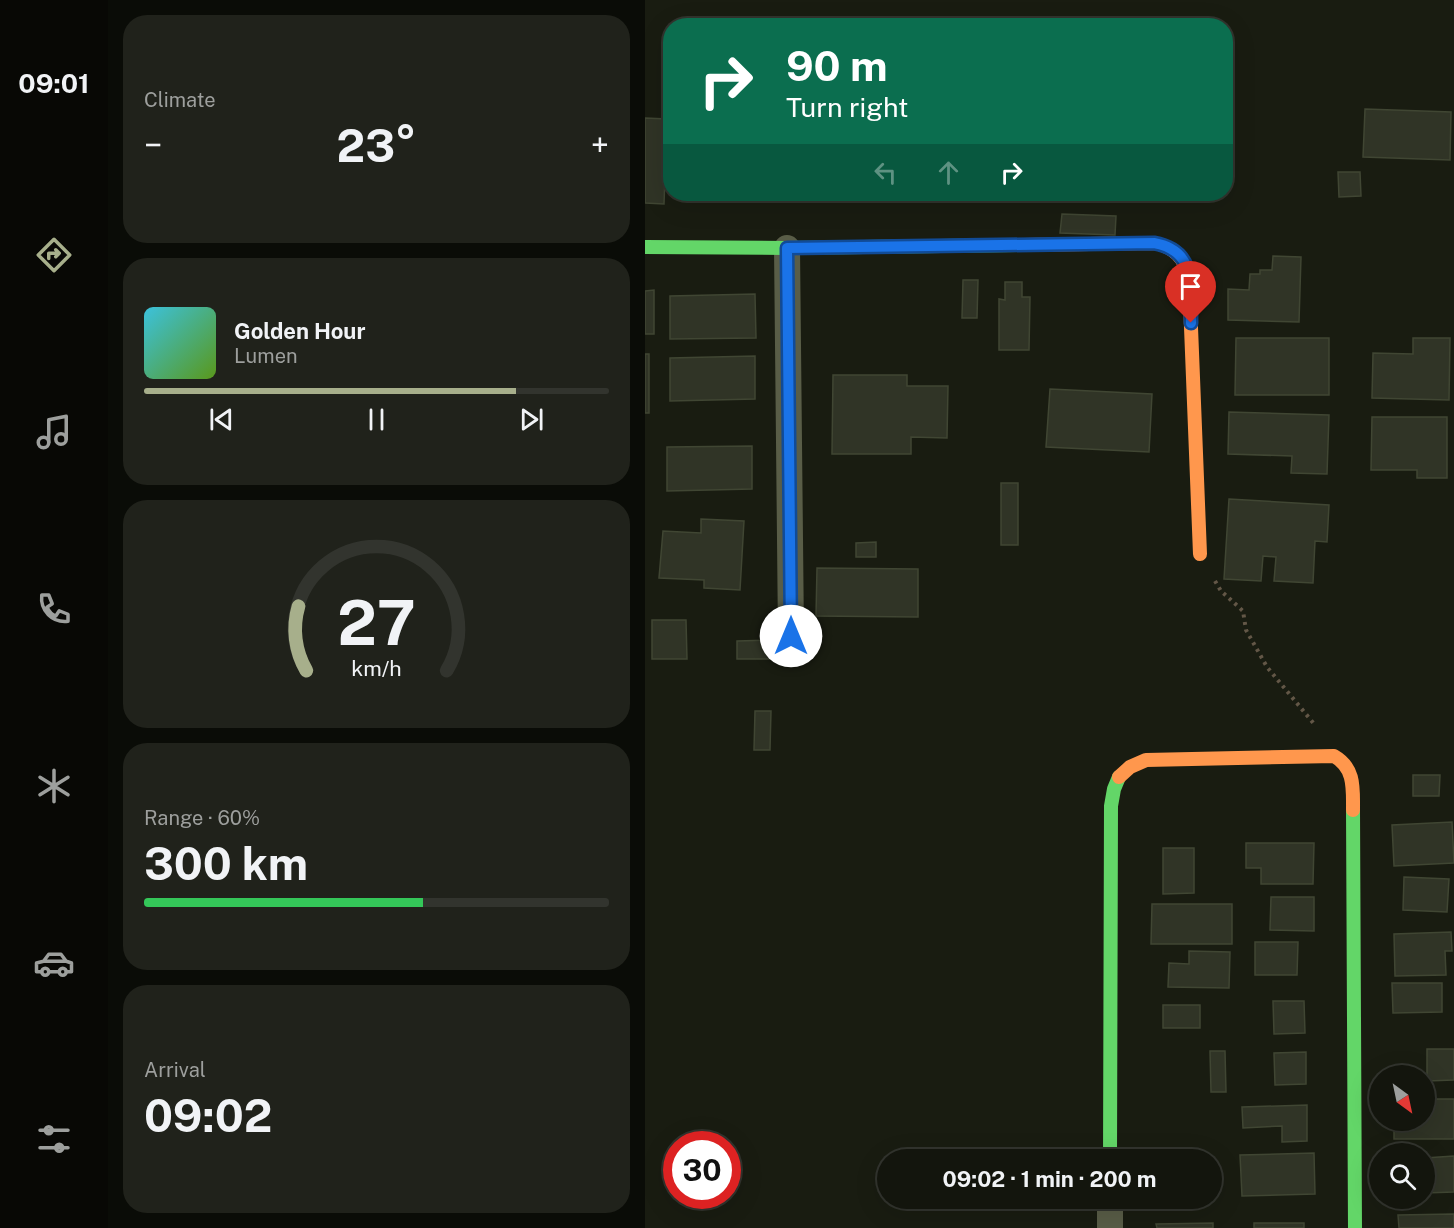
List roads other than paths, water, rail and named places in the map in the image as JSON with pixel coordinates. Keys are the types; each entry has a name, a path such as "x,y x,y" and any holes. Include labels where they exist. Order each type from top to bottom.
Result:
{"street":[{"path":"645,247 787,248 1154,243 1168,245 1179,252 1187,263 1189,277 1200,554"},
{"path":"787,248 791,636"},
{"path":"1110,1149 1111,806 1114,785 1122,772 1133,764 1146,760 1334,756 1344,761 1351,771 1353,782 1355,1228"},
{"path":"1110,1209 1110,1228"}]}
